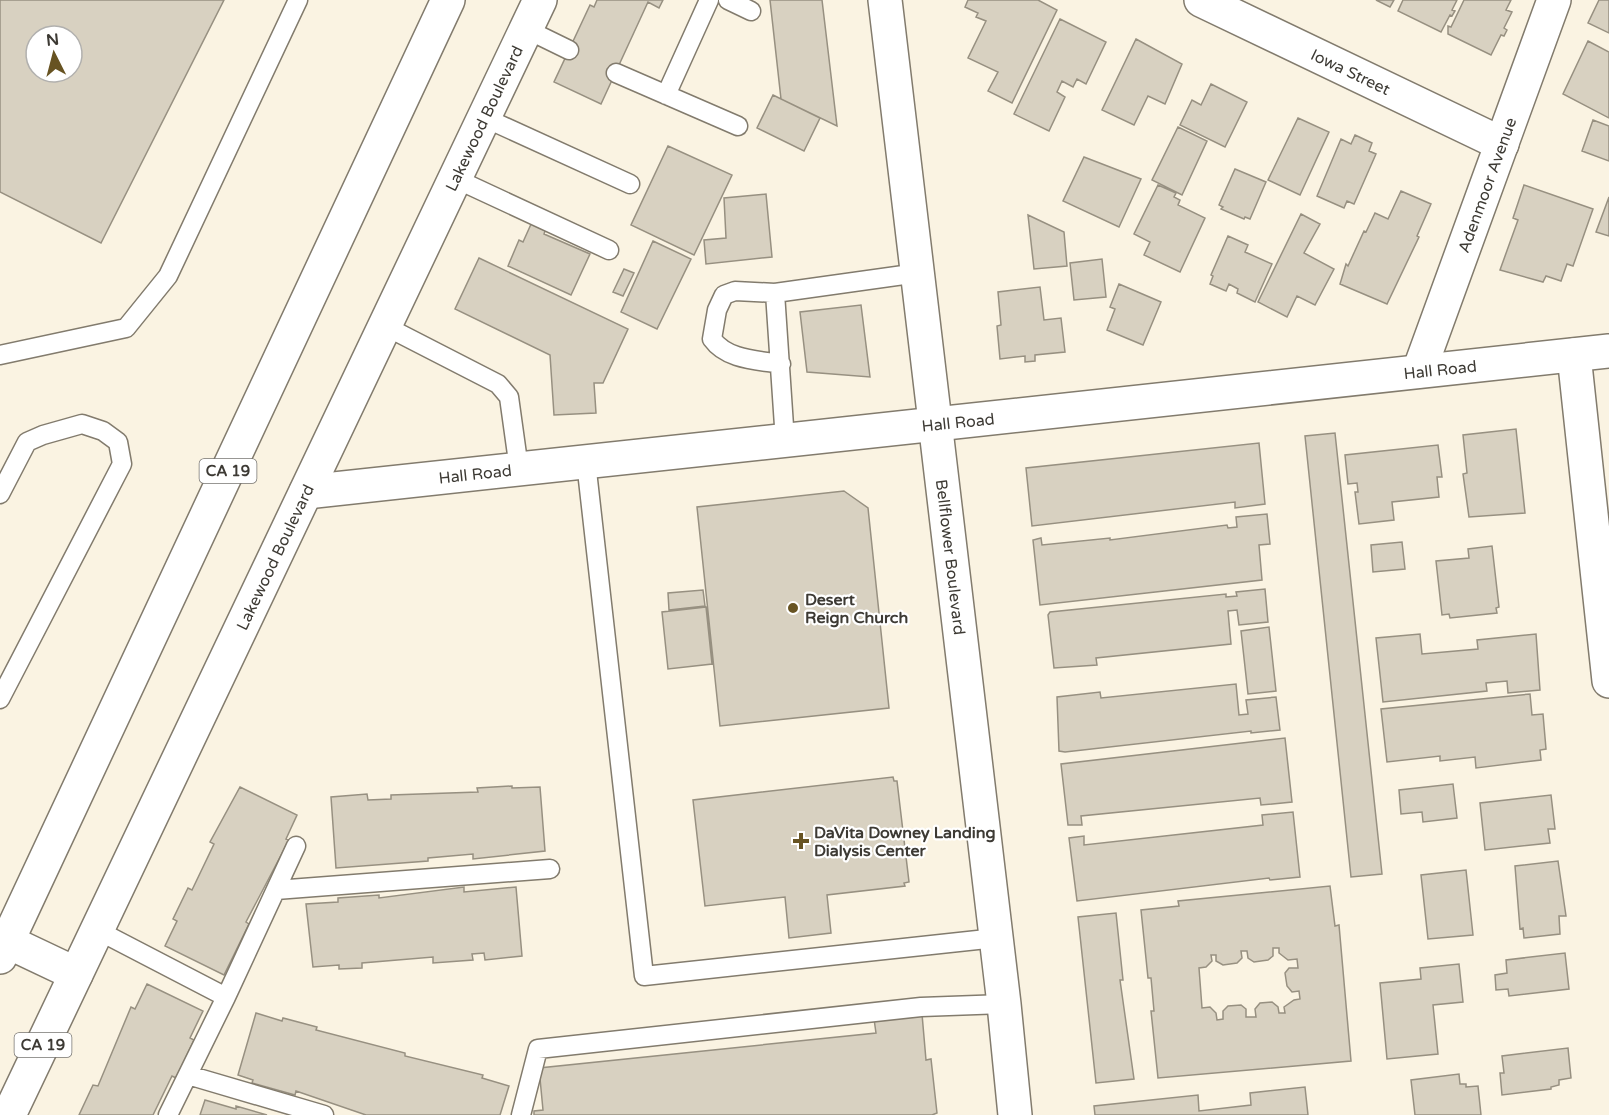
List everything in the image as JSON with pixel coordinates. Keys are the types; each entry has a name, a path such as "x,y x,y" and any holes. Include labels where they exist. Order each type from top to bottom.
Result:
{"main road":[{"name":"CA 19","path":"2,945 448,0"},
{"name":"Lakewood Boulevard","path":"9,1115 540,0"},
{"name":"Bellflower Boulevard","path":"885,0 1004,1004 1014,1115"},
{"name":"Iowa Street","path":"1201,0 1503,144"},
{"name":"Adenmoor Avenue","path":"1419,371 1554,0"},
{"name":"Hall Road","path":"306,492 1609,351"},
{"path":"1574,354 1609,681"},
{"path":"2,945 76,974"}],"lane":[{"path":"0,355 126,328 168,276 298,0"},
{"path":"666,95 710,0"},
{"path":"728,0 751,10"},
{"path":"526,29 569,50"},
{"path":"616,73 738,126"},
{"path":"483,117 630,184"},
{"path":"454,178 609,250"},
{"path":"781,364 732,355 718,347 712,339 717,310 724,295 735,291 775,293 918,273"},
{"path":"775,293 785,441"},
{"path":"385,326 498,384 508,397 519,469"},
{"path":"0,494 27,442 82,424 103,431 118,442 122,464 118,473 0,699"},
{"path":"586,462 644,976 996,938"},
{"path":"168,1115 296,846"},
{"path":"276,890 550,869"},
{"path":"97,930 226,997"},
{"path":"521,1115 538,1049 921,1007 1004,1004"},
{"path":"188,1075 324,1115"}],"building":[{"path":"0,0 224,0 101,243 0,192"},
{"path":"597,0 663,0 659,8 648,2 601,104 554,82 590,5 594,7"},
{"path":"770,0 822,0 837,126 781,99"},
{"path":"968,0 1038,0 1057,10 1012,103 988,91 998,72 968,58 986,21 976,17 978,13 965,7"},
{"path":"1376,0 1394,0 1390,7"},
{"path":"1403,0 1457,0 1452,10 1455,11 1452,16 1450,15 1441,32 1398,11"},
{"path":"1464,0 1511,0 1506,10 1512,12 1504,28 1507,30 1504,36 1501,35 1491,55 1448,34 1448,26 1451,27"},
{"path":"1599,0 1609,0 1609,33 1588,23"},
{"path":"1060,19 1106,42 1086,84 1077,79 1073,87 1062,81 1057,92 1065,97 1049,131 1014,114"},
{"path":"1136,39 1182,64 1165,104 1148,96 1134,125 1102,110"},
{"path":"1588,41 1609,52 1609,118 1563,94"},
{"path":"1211,84 1247,102 1225,147 1180,125 1192,100 1201,105"},
{"path":"773,95 820,118 804,151 757,128"},
{"path":"1298,118 1329,132 1300,195 1268,180"},
{"path":"1593,120 1609,126 1609,161 1582,151"},
{"path":"1178,127 1207,141 1182,195 1152,180"},
{"path":"1355,135 1372,143 1369,151 1376,154 1354,204 1347,201 1344,208 1317,196 1341,139 1351,144"},
{"path":"668,146 732,175 694,255 631,225"},
{"path":"1084,157 1141,179 1119,227 1063,201"},
{"path":"1235,169 1266,182 1250,219 1245,217 1244,219 1221,209 1223,207 1219,205"},
{"path":"1158,185 1176,193 1174,197 1180,200 1178,205 1205,218 1180,272 1144,255 1150,242 1134,234"},
{"path":"1524,185 1593,209 1573,266 1567,264 1561,281 1546,276 1543,282 1500,270 1518,220 1513,218"},
{"path":"1401,191 1431,204 1417,236 1419,237 1387,304 1340,284 1346,264 1348,266 1375,213 1388,219"},
{"path":"766,194 772,257 706,264 704,240 726,238 724,198"},
{"path":"1609,197 1609,236 1596,232"},
{"path":"1301,214 1320,224 1304,253 1334,269 1315,305 1297,296 1287,317 1258,302"},
{"path":"1028,215 1064,232 1067,266 1034,269"},
{"path":"532,222 546,228 544,234 590,254 571,295 508,266 519,240 523,242"},
{"path":"1228,236 1248,245 1245,252 1272,264 1255,302 1237,293 1238,289 1229,284 1226,291 1210,284 1213,276 1211,275"},
{"path":"653,241 691,259 657,329 621,312"},
{"path":"479,258 628,329 603,383 594,383 596,413 554,415 550,355 455,309"},
{"path":"1102,259 1106,297 1074,300 1070,263"},
{"path":"624,269 634,273 623,296 613,292"},
{"path":"1119,284 1161,302 1143,345 1107,330 1115,309 1110,307"},
{"path":"1040,287 1044,320 1061,318 1065,352 1035,355 1035,361 1025,362 1025,356 1000,359 997,326 1001,325 998,292"},
{"path":"861,305 870,377 807,372 800,312"},
{"path":"1516,429 1525,513 1469,517 1463,474 1467,473 1463,435"},
{"path":"1335,433 1382,874 1351,877 1305,436"},
{"path":"1259,443 1265,504 1235,508 1235,502 1032,526 1026,468"},
{"path":"1438,445 1442,477 1437,477 1439,497 1392,502 1394,520 1359,524 1355,492 1358,492 1357,483 1348,484 1345,455"},
{"name":"Desert Reign Church","path":"844,491 868,508 889,708 720,726 697,507"},
{"path":"1267,514 1270,544 1259,545 1262,580 1040,605 1033,540 1041,538 1042,545 1110,538 1110,540 1227,525 1228,528 1237,527 1236,517"},
{"path":"1402,542 1405,569 1373,572 1371,545"},
{"path":"1492,546 1499,607 1496,608 1497,613 1450,618 1449,614 1442,615 1436,561 1469,558 1468,549"},
{"path":"1265,589 1268,622 1239,625 1237,610 1228,611 1231,644 1096,658 1097,665 1054,668 1048,615 1050,612 1226,594 1226,597 1237,596 1236,592"},
{"path":"703,590 705,606 669,610 668,593"},
{"path":"706,607 712,664 668,669 662,612"},
{"path":"1269,627 1276,691 1248,694 1241,631"},
{"path":"1420,634 1422,654 1478,649 1477,640 1536,634 1540,690 1508,693 1507,681 1486,683 1487,691 1383,702 1376,638"},
{"path":"1236,684 1239,715 1248,714 1246,700 1276,697 1280,730 1059,751 1057,697 1100,692 1101,698"},
{"path":"1530,694 1532,715 1543,714 1546,749 1540,750 1541,760 1476,768 1475,757 1440,761 1440,756 1387,762 1381,709"},
{"path":"1285,738 1292,802 1261,805 1260,798 1081,816 1082,825 1068,825 1061,764"},
{"name":"DaVita Downey Landing Dialysis Center","path":"893,777 894,781 897,781 909,882 904,883 905,886 827,895 831,933 789,938 785,897 705,906 693,800"},
{"path":"1453,784 1457,818 1423,822 1422,812 1401,814 1399,790"},
{"path":"512,786 512,788 540,787 545,851 473,859 473,854 428,858 428,861 336,868 331,797 367,794 368,800 391,799 391,795 478,792 477,788"},
{"path":"240,787 297,815 286,839 289,840 246,922 249,924 224,975 165,946 177,921 173,919 188,888 192,890 214,844 210,842"},
{"path":"1551,795 1555,829 1548,829 1550,843 1485,850 1480,803"},
{"path":"1293,812 1300,877 1270,880 1269,878 1077,901 1069,838 1084,836 1084,845 1263,825 1262,815"},
{"path":"1558,861 1566,916 1559,916 1560,934 1524,938 1523,928 1520,929 1515,866"},
{"path":"1466,870 1473,935 1428,939 1421,875"},
{"path":"1330,886 1335,926 1339,925 1351,1061 1158,1078 1151,1011 1154,1011 1151,978 1148,978 1141,910 1179,906 1178,901","holes":["1273,948 1279,948 1279,953 1288,960 1297,959 1298,968 1289,968 1285,973 1287,986 1292,992 1299,991 1300,999 1284,1007 1285,1013 1279,1013 1278,1007 1272,1002 1260,1003 1255,1009 1256,1017 1246,1017 1246,1009 1241,1005 1228,1006 1223,1011 1223,1019 1217,1020 1216,1013 1210,1007 1202,1008 1199,968 1206,967 1212,961 1211,955 1216,955 1216,961 1223,965 1237,963 1242,958 1241,951 1247,951 1248,958 1254,962 1268,960 1273,956"]},
{"path":"464,887 464,892 516,887 522,956 485,960 484,953 472,954 473,960 433,963 433,957 362,963 362,968 339,969 339,965 313,967 306,904 338,902 338,898 379,895 379,898"},
{"path":"1116,913 1123,980 1120,980 1134,1079 1096,1083 1078,917"},
{"path":"1565,953 1569,989 1509,996 1508,989 1496,990 1495,975 1507,973 1506,960"},
{"path":"1459,964 1463,1002 1433,1005 1438,1054 1387,1059 1380,983 1421,979 1420,968"},
{"path":"147,984 203,1011 190,1038 194,1040 176,1078 172,1076 153,1115 79,1115 93,1085 98,1086 131,1007 135,1009"},
{"path":"256,1013 282,1021 283,1018 317,1027 316,1030 405,1053 405,1056 483,1075 482,1078 509,1086 500,1115 366,1115 296,1091 295,1095 252,1083 253,1080 238,1075"},
{"path":"922,1014 926,1060 931,1059 937,1113 932,1115 534,1115 534,1111 543,1110 539,1068 876,1033 874,1019"},
{"path":"1568,1048 1571,1078 1559,1080 1559,1085 1551,1089 1502,1095 1500,1073 1504,1073 1502,1056"},
{"path":"1459,1074 1460,1084 1466,1084 1466,1087 1478,1086 1481,1115 1415,1115 1411,1080"},
{"path":"1305,1087 1308,1115 1095,1115 1094,1106 1198,1095 1199,1111 1251,1105 1250,1093"},
{"path":"205,1100 236,1109 236,1106 267,1115 200,1115"}],"place":[{"name":"Desert Reign Church","path":"793,608"},
{"name":"DaVita Downey Landing Dialysis Center","path":"801,841"}]}
